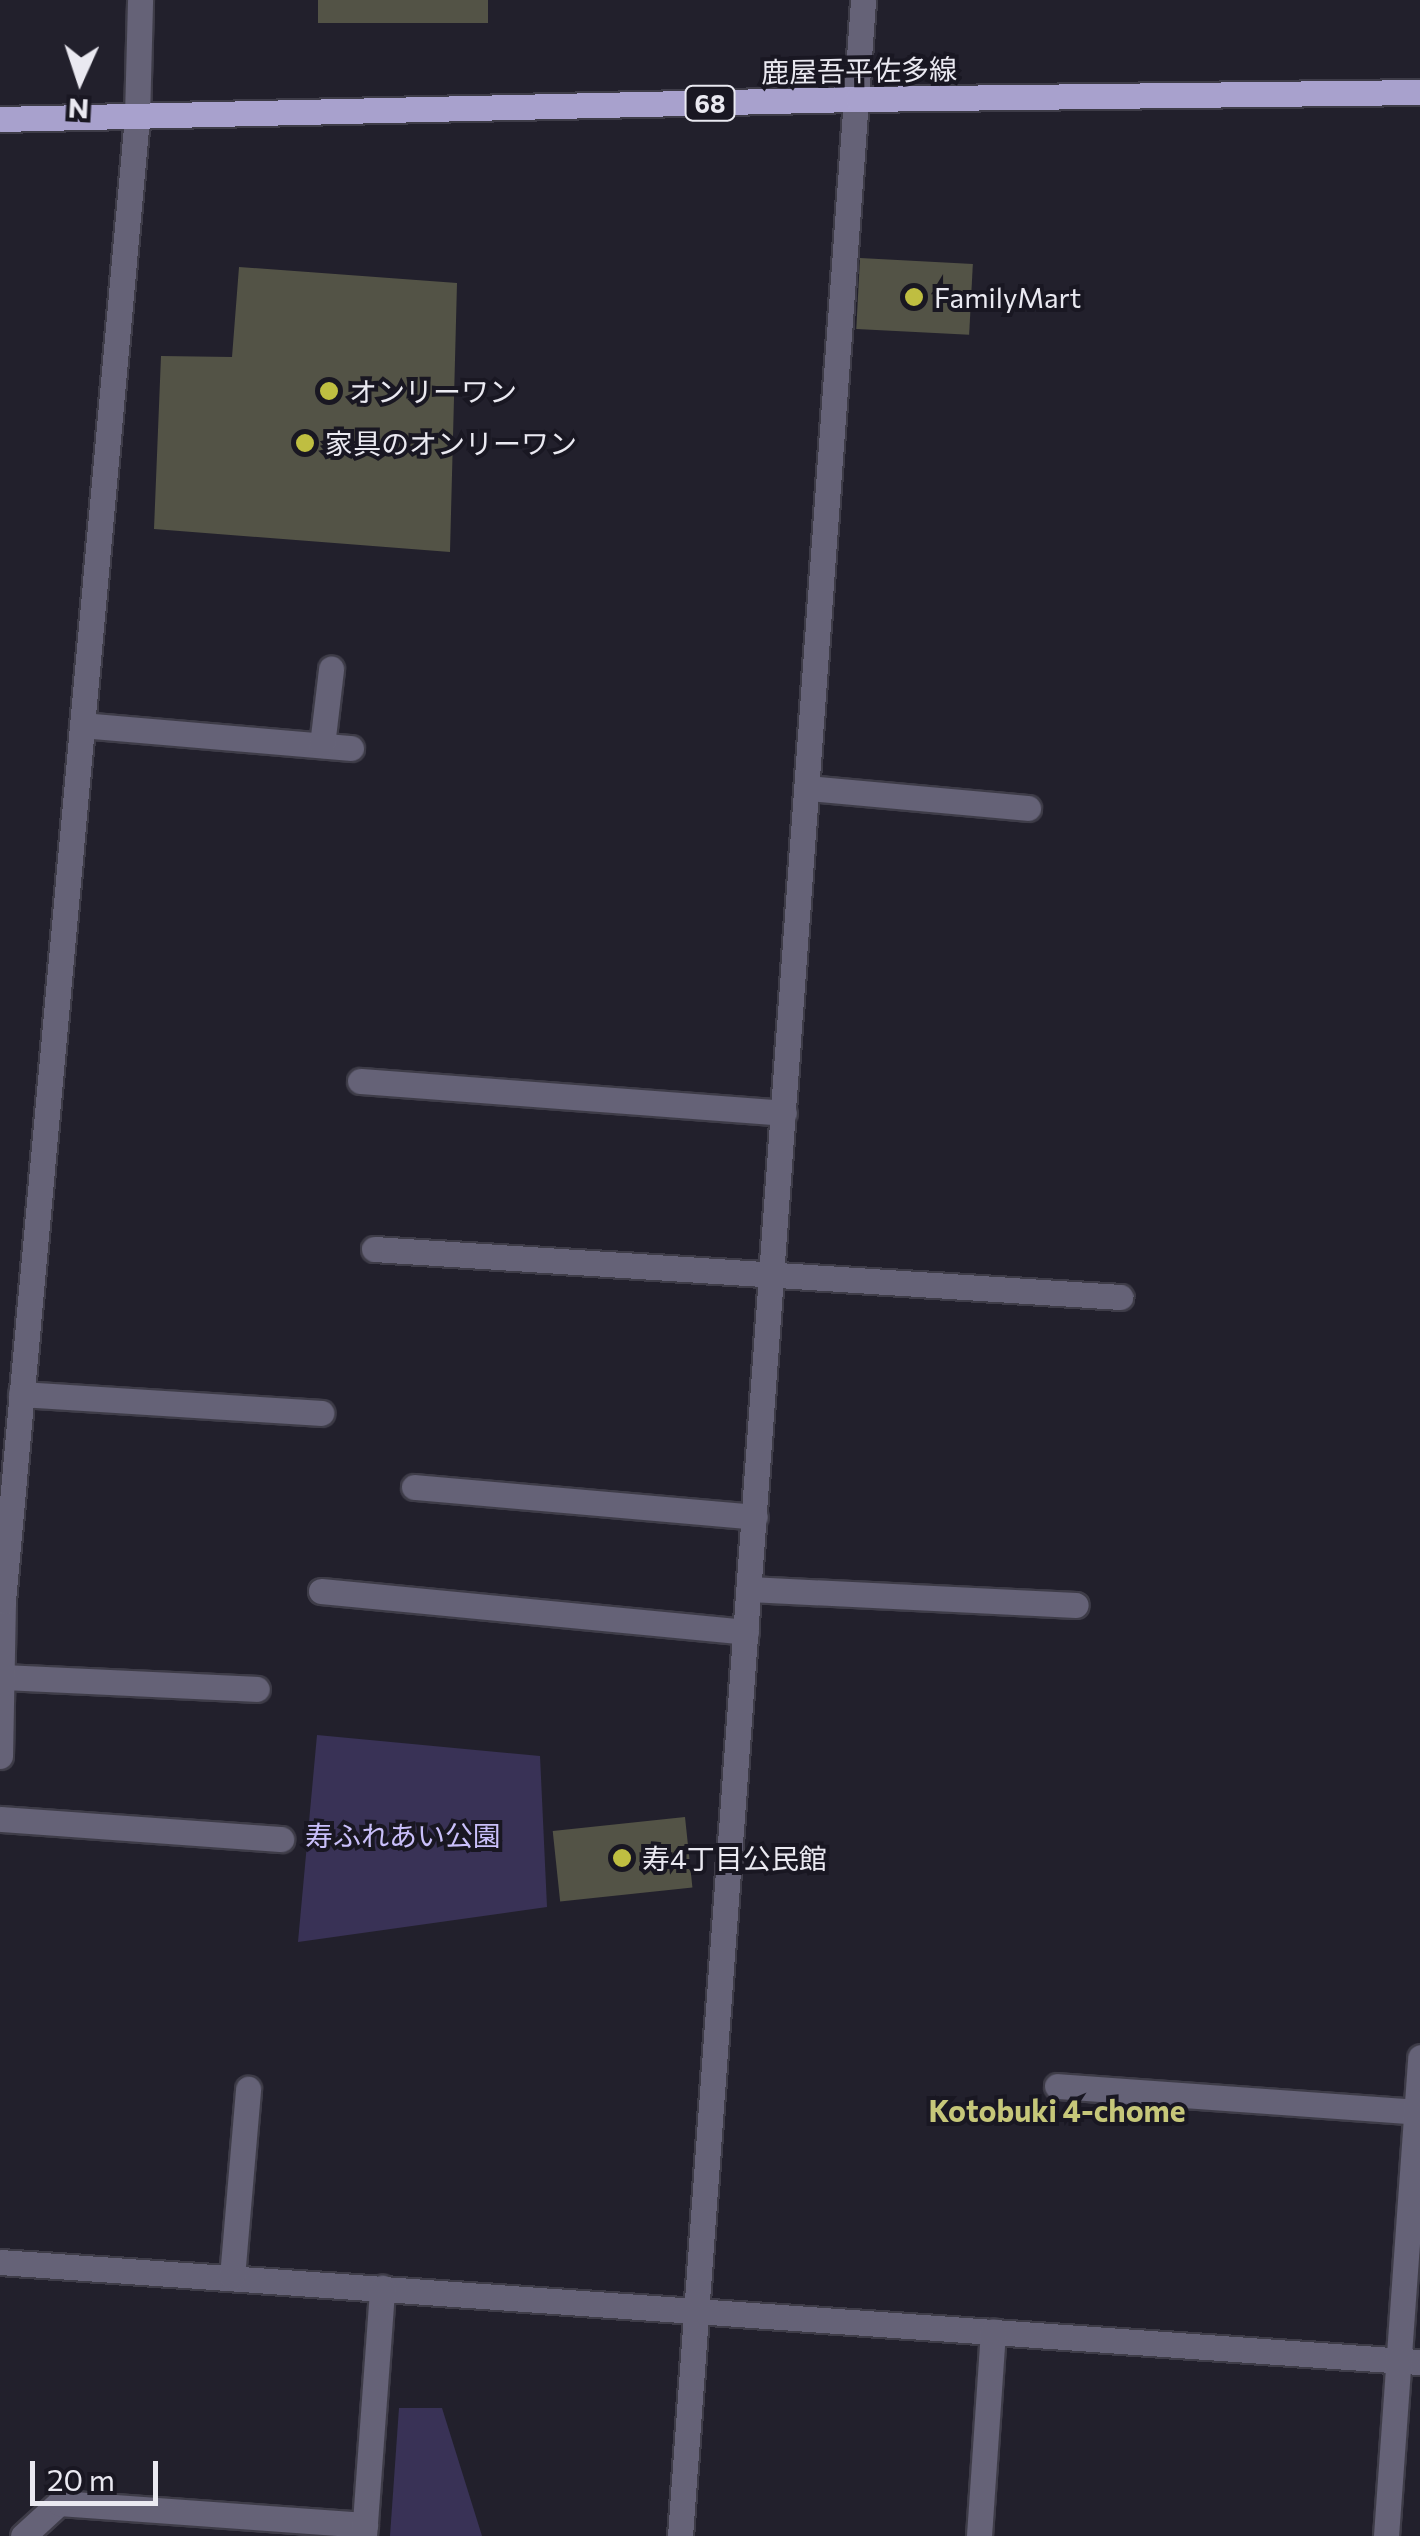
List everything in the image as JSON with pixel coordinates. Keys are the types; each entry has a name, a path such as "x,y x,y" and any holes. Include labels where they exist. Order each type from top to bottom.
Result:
{"main road":[{"name":"鹿屋吾平佐多線","path":"0,119 858,99 1420,92"}],"street":[{"path":"0,1756 3,1600 137,117 140,0"},
{"path":"680,2536 863,0"},
{"path":"322,745 331,669"},
{"path":"82,725 351,748"},
{"path":"808,788 1028,808"},
{"path":"360,1082 784,1113"},
{"path":"374,1248 1120,1297"},
{"path":"21,1394 321,1413"},
{"path":"414,1487 755,1517"},
{"path":"749,1589 1076,1605"},
{"path":"321,1591 746,1632"},
{"path":"2,1677 257,1689"},
{"path":"0,1819 281,1839"},
{"path":"1386,2536 1409,2360 1420,2057"},
{"path":"1057,2086 1416,2112"},
{"path":"232,2276 248,2089"},
{"path":"0,2262 1409,2360"},
{"path":"14,2530 59,2503 364,2530 382,2288"},
{"path":"979,2536 993,2331"}],"green space":[{"name":"寿ふれあい公園","path":"317,1735 540,1756 547,1907 298,1942"},
{"path":"399,2408 442,2408 482,2536 390,2536"}],"building":[{"path":"318,0 488,0 488,23 318,23"},
{"name":"FamilyMart","path":"860,258 973,264 969,335 856,329"},
{"name":"家具のオンリーワン","path":"239,267 457,283 450,552 154,529 161,356 232,357"},
{"name":"寿4丁目公民館","path":"685,1817 692,1888 560,1902 553,1831"}],"place":[{"name":"FamilyMart","path":"914,297"},
{"name":"オンリーワン","path":"329,391"},
{"name":"家具のオンリーワン","path":"305,443"},
{"name":"寿4丁目公民館","path":"622,1858"}],"district":[{"name":"Kotobuki 4-chome","path":"1057,2110"}]}
